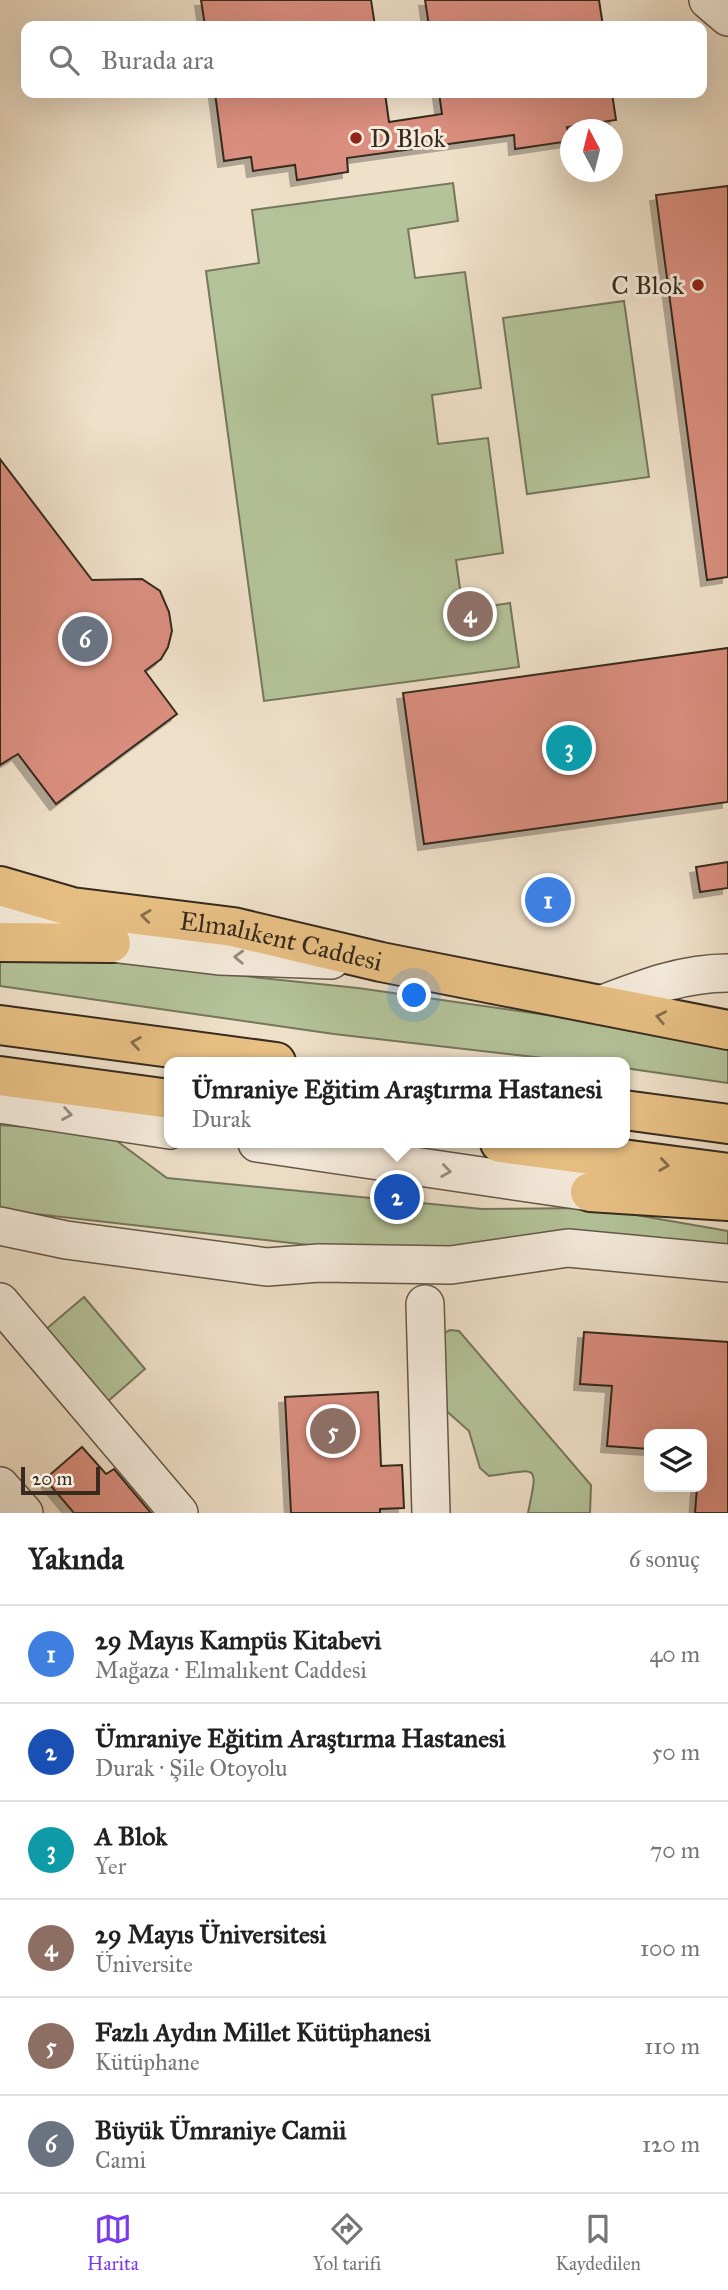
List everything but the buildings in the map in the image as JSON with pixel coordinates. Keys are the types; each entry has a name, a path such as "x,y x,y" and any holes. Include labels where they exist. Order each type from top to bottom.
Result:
{"main road":[{"name":"Elmalıkent Caddesi","path":"0,886 72,907 233,927 381,962 728,1030"},
{"path":"0,942 111,943"},
{"path":"0,1025 239,1057"},
{"path":"0,1076 164,1098"},
{"path":"630,1111 728,1124"},
{"path":"538,1148 728,1173"},
{"path":"590,1192 728,1201"},
{"path":"590,1192 728,1214"}],"street":[{"path":"708,0 728,17"},
{"path":"0,917 111,943 219,956 381,962"},
{"path":"600,1005 668,980 725,972"},
{"path":"0,1104 164,1129"},
{"path":"291,1148 590,1192"},
{"path":"0,1226 66,1240 267,1267 319,1263 452,1265 568,1248 728,1263"},
{"path":"0,1301 179,1513"},
{"path":"425,1304 431,1513"},
{"path":"0,1486 24,1513"}],"green space":[{"path":"453,183 458,221 408,229 415,278 465,272 481,388 432,395 438,444 488,438 503,553 456,560 463,610 510,603 519,667 264,701 206,271 259,263 252,210"},
{"path":"624,301 649,477 527,494 503,318"},
{"path":"13,952 358,988 728,1045 728,1083 630,1069 630,1057 534,1057 334,1034 0,986 0,953"},
{"path":"0,1125 106,1133 167,1178 482,1209 596,1208 728,1231 728,1266 432,1259 0,1210"},
{"path":"84,1297 145,1369 107,1402 45,1330"},
{"path":"450,1330 459,1331 591,1485 590,1513 528,1513 534,1477 531,1473 526,1471 489,1476 480,1468 469,1431 442,1407 442,1334"}],"place":[{"name":"D Blok","path":"356,138"},
{"name":"C Blok","path":"698,285"},
{"name":"29 Mayıs Üniversitesi","path":"470,614"},
{"name":"Büyük Ümraniye Camii","path":"85,639"},
{"name":"A Blok","path":"569,748"},
{"name":"29 Mayıs Kampüs Kitabevi","path":"548,900"},
{"name":"Ümraniye Eğitim Araştırma Hastanesi","path":"397,1197"},
{"name":"Fazlı Aydın Millet Kütüphanesi","path":"333,1431"}]}
